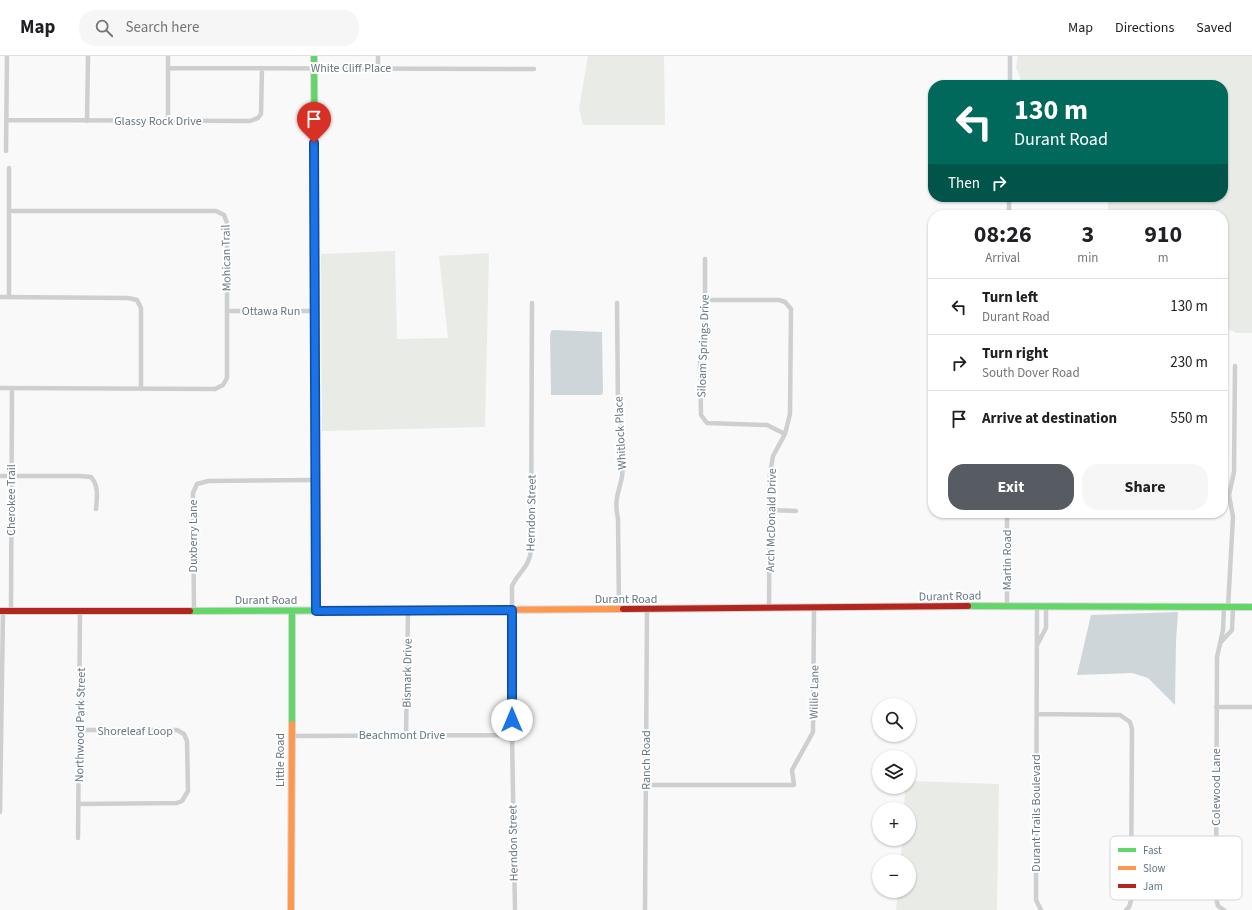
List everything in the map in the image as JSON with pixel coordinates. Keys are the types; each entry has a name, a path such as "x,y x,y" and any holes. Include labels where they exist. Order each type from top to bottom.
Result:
{"street":[{"path":"6,151 7,56"},
{"path":"88,56 88,121"},
{"path":"168,56 168,121"},
{"path":"314,56 316,611"},
{"path":"378,56 378,68"},
{"path":"1010,56 1010,80"},
{"name":"White Cliff Place","path":"168,68 534,69"},
{"name":"Glassy Rock Drive","path":"6,120 254,120 261,114 262,68"},
{"path":"9,168 9,298"},
{"name":"Mohican Trail","path":"0,388 215,389 223,385 227,378 227,223 224,216 216,211 9,211"},
{"name":"Siloam Springs Drive","path":"705,259 705,325 700,362 701,415 707,423 768,425 785,434"},
{"path":"0,297 128,298 137,300 141,308 141,389"},
{"name":"Arch McDonald Drive","path":"705,300 779,300 790,306 792,314 792,394 790,414 785,434 773,456 771,466 769,609"},
{"name":"Whitlock Place","path":"617,302 618,406 620,417 622,476 616,504 618,519 619,610"},
{"name":"Herndon Street","path":"515,909 512,735 512,586 517,576 526,566 531,550 532,303"},
{"name":"Ottawa Run","path":"227,312 315,311"},
{"name":"Colewood Lane","path":"1216,836 1217,657 1228,607 1233,517 1229,495 1234,472 1235,366"},
{"name":"Cherokee Trail","path":"11,611 12,388"},
{"path":"0,476 91,477 96,483 96,509"},
{"name":"Duxberry Lane","path":"194,611 193,493 197,484 208,481 315,480"},
{"path":"770,510 796,511"},
{"name":"Martin Road","path":"1007,518 1007,606"},
{"name":"Durant Road","path":"1,611 647,610 1007,606 1252,607"},
{"name":"Durant Trails Boulevard","path":"1037,606 1036,900 1041,910"},
{"path":"1037,645 1046,628 1046,606"},
{"name":"Colewood Lane","path":"1221,642 1232,630 1228,607"},
{"name":"Willie Lane","path":"646,785 794,784 792,770 813,732 814,609"},
{"name":"Ranch Road","path":"645,910 647,610"},
{"path":"0,812 1,611"},
{"name":"Northwood Park Street","path":"78,838 80,611"},
{"name":"Little Road","path":"291,910 292,611"},
{"name":"Bismark Drive","path":"406,734 408,611"},
{"path":"1216,707 1252,707"},
{"path":"1037,714 1120,715 1130,722 1132,729 1131,836"},
{"name":"Shoreleaf Loop","path":"79,804 177,804 182,801 188,791 187,741 181,732 176,730 80,730"},
{"name":"Beachmont Drive","path":"292,736 406,734 512,735"},
{"path":"1126,910 1129,907 1131,900"},
{"name":"Colewood Lane","path":"1216,900 1218,906 1224,910"}],"shaded area":[{"path":"588,56 664,56 665,125 583,125 579,109"},
{"path":"1018,56 1252,56 1252,333 1237,333 1228,329 1228,210 1108,210 1108,202 1228,202 1228,80 1021,80 1016,67"},
{"path":"395,251 397,339 448,338 439,256 489,253 485,427 322,431 321,254"},
{"path":"551,331 602,332 603,393 601,395 551,395 550,336"},
{"path":"1178,612 1175,705 1148,678 1132,673 1077,675 1091,615"},
{"path":"916,781 999,784 997,910 896,910 897,898 916,898 916,854 901,854 902,846 916,846 916,802 904,802 905,794 916,794"}],"traffic: fast":[{"path":"314,56 315,228"},
{"path":"968,606 1252,607"},
{"path":"190,611 470,610"},
{"path":"292,611 292,724"}],"traffic: slow":[{"path":"315,228 316,611"},
{"path":"470,610 623,609"},
{"path":"291,910 292,724"}],"traffic: jam":[{"path":"623,609 968,606"},
{"path":"0,611 190,611"}],"route":[{"path":"314,143 316,611 512,610 512,720"}]}
